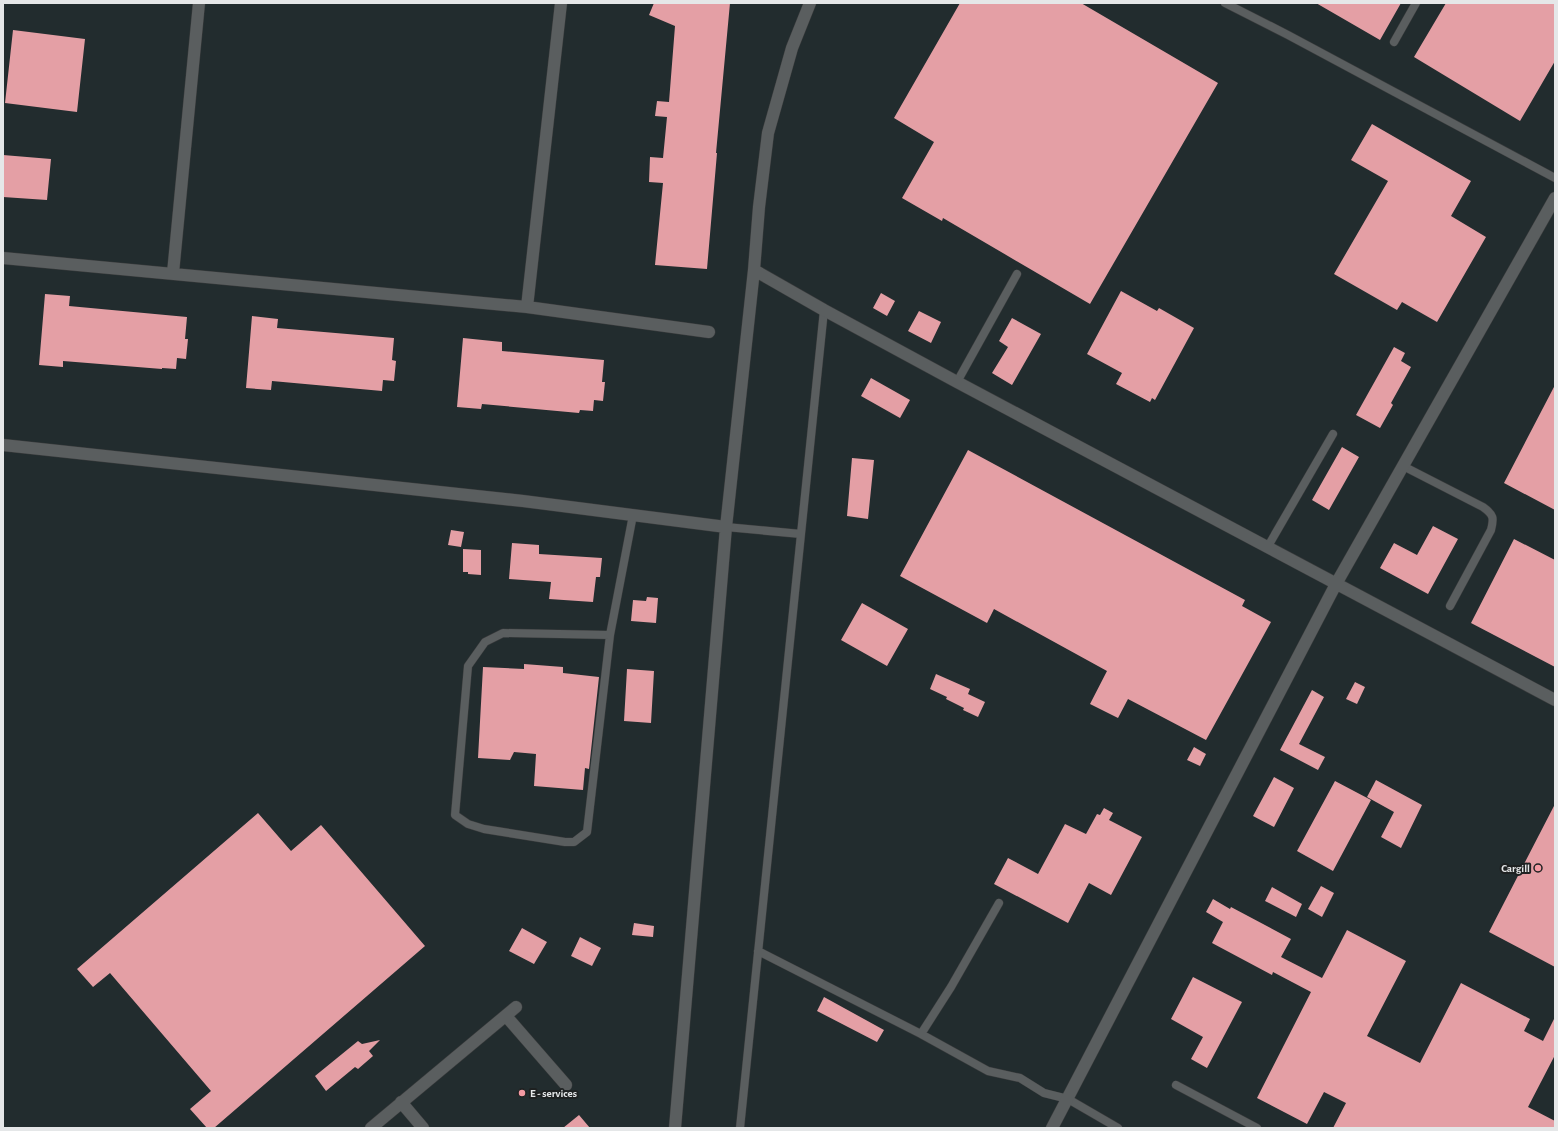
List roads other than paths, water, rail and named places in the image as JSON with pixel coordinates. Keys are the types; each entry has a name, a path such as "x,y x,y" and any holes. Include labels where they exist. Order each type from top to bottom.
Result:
{"street":[{"path":"173,273 199,3"},
{"path":"527,307 560,3"},
{"path":"675,1128 726,527 754,270 759,207 768,133 792,48 810,3"},
{"path":"1052,1128 1336,584 1555,198"},
{"path":"3,258 527,307 709,332"},
{"path":"754,270 824,310 957,382 1555,700"},
{"path":"3,445 523,501 726,527"},
{"path":"371,1128 516,1007"},
{"path":"506,1016 566,1085"},
{"path":"401,1102 423,1128"}],"lane":[{"path":"1224,3 1295,39 1555,178"},
{"path":"1394,42 1416,3"},
{"path":"957,382 1017,274"},
{"path":"740,1128 824,310"},
{"path":"1268,548 1333,434"},
{"path":"1403,466 1483,507 1490,512 1494,520 1491,530 1450,606"},
{"path":"610,635 503,633 485,642 468,666 455,815 468,824 484,828 565,842 574,842 587,832 610,635 633,515"},
{"path":"726,527 801,534"},
{"path":"921,1034 951,987 999,903"},
{"path":"758,951 921,1034 988,1071 1020,1078 1044,1093 1068,1099 1118,1128"},
{"path":"1176,1085 1257,1128"}],"place":[{"name":"Cargill","path":"1538,868"},
{"name":"E - services","path":"522,1093"}]}
